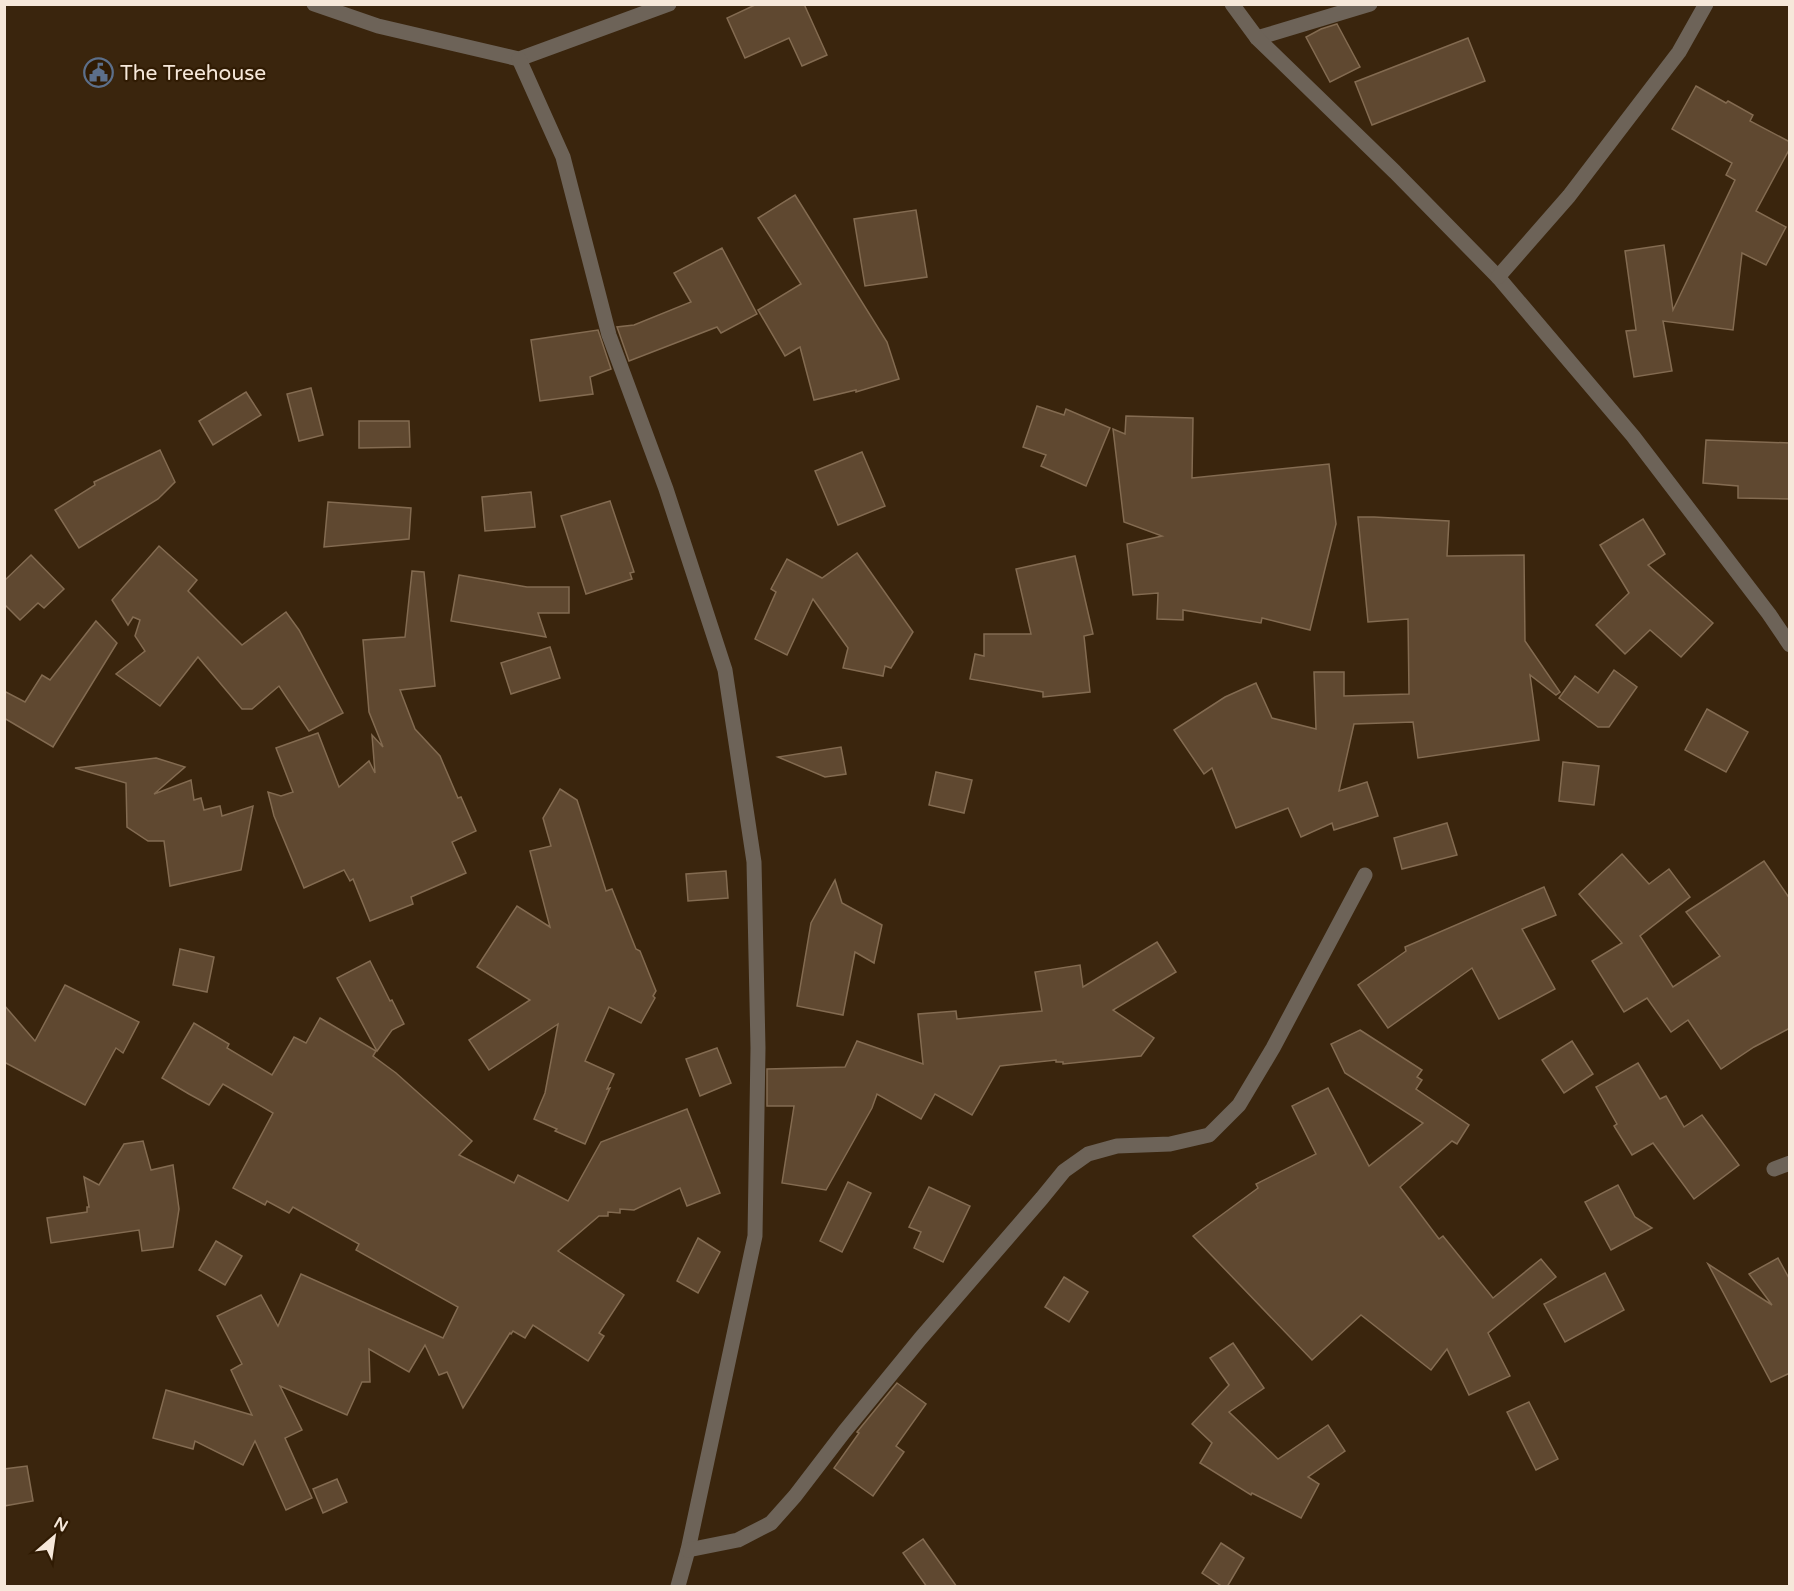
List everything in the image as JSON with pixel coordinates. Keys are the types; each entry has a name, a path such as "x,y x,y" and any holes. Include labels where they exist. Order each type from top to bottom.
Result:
{"street":[{"path":"314,4 378,26 519,59 669,4"},
{"path":"1232,4 1257,38 1395,172 1498,277 1633,436 1769,614 1790,645"},
{"path":"1257,38 1370,4"},
{"path":"1498,277 1569,196 1679,52 1707,4"},
{"path":"519,59 562,157 609,335 666,489 725,670 754,862 758,1048 755,1236 688,1550 678,1587"},
{"path":"688,1550 738,1540 771,1523 795,1497 844,1432 920,1339 1064,1171 1088,1154 1117,1146 1170,1144 1209,1135 1239,1105 1273,1048 1365,874"},
{"path":"1774,1169 1790,1163"}],"building":[{"path":"757,4 804,4 827,55 802,66 789,38 745,58 727,18"},
{"path":"1337,24 1360,67 1330,82 1306,37"},
{"path":"1468,38 1485,81 1372,125 1355,82"},
{"path":"1696,86 1753,115 1750,121 1790,142 1790,148 1756,211 1786,227 1766,265 1742,253 1733,330 1663,321 1672,371 1634,377 1626,331 1636,330 1625,251 1664,245 1673,310 1735,180 1726,175 1732,163 1672,129"},
{"path":"795,195 887,342 899,379 856,392 856,390 814,400 800,347 785,356 758,310 801,284 758,218"},
{"path":"916,210 927,277 865,286 854,219"},
{"path":"722,248 757,314 721,333 717,327 629,361 617,327 634,325 691,302 674,273"},
{"path":"598,330 611,369 590,377 593,394 540,401 531,340"},
{"path":"311,388 323,435 299,441 287,394"},
{"path":"246,392 261,415 213,445 199,421"},
{"path":"1037,406 1064,415 1066,409 1110,428 1086,486 1041,466 1046,455 1023,447"},
{"path":"1126,416 1193,418 1192,478 1329,464 1336,524 1310,630 1262,618 1261,623 1183,610 1183,620 1157,619 1158,593 1133,595 1127,544 1162,536 1124,522 1113,429 1125,434"},
{"path":"359,421 409,421 410,447 359,448"},
{"path":"1706,440 1790,443 1790,499 1738,498 1738,486 1703,483"},
{"path":"160,450 175,482 158,499 79,548 55,510 95,485 94,482"},
{"path":"862,452 885,506 838,525 815,471"},
{"path":"531,492 535,527 485,531 482,497"},
{"path":"610,501 634,572 630,573 632,579 586,594 561,516"},
{"path":"328,502 411,508 409,539 324,547"},
{"path":"1358,517 1449,521 1447,556 1524,555 1525,641 1560,692 1556,695 1530,675 1539,740 1418,758 1413,722 1354,724 1339,791 1367,782 1378,816 1334,830 1332,823 1301,837 1288,808 1236,828 1212,768 1204,774 1174,730 1225,697 1256,683 1272,718 1316,729 1314,672 1344,672 1344,696 1409,694 1408,619 1368,622"},
{"path":"1643,519 1665,554 1648,565 1713,623 1681,657 1650,630 1625,654 1596,625 1629,593 1600,545"},
{"path":"159,546 197,580 188,591 242,645 286,612 299,630 343,713 309,731 279,686 252,709 242,709 198,657 160,706 116,674 145,651 135,636 140,620 133,617 128,625 112,600"},
{"path":"857,553 913,632 891,668 885,666 883,676 843,668 848,648 813,599 787,655 755,639 776,592 771,589 787,559 822,578"},
{"path":"31,555 64,589 44,608 38,603 20,620 4,604 4,581"},
{"path":"1075,556 1093,634 1084,636 1090,692 1043,697 1043,692 970,679 975,654 984,656 984,634 1031,634 1016,569"},
{"path":"412,571 424,572 435,686 400,690 415,729 440,756 458,798 461,797 476,831 452,842 466,873 411,897 413,904 370,921 353,879 350,881 344,870 304,888 274,816 268,792 281,796 293,792 276,748 318,733 339,787 369,761 375,773 372,735 383,747 369,712 363,640 405,637"},
{"path":"459,575 527,587 569,587 569,613 538,613 546,637 451,621"},
{"path":"96,621 117,643 53,747 4,718 4,691 25,702 42,675 50,680"},
{"path":"550,647 560,678 511,694 501,663"},
{"path":"1614,670 1637,687 1609,727 1598,727 1559,698 1575,676 1598,693"},
{"path":"1707,709 1748,732 1726,772 1685,750"},
{"path":"841,747 846,774 825,777 778,757"},
{"path":"156,758 185,767 154,794 191,780 194,800 201,798 204,810 220,806 222,816 253,806 241,870 170,886 164,841 148,841 127,827 126,783 75,768"},
{"path":"1563,762 1599,766 1594,805 1559,801"},
{"path":"936,772 972,780 964,813 929,805"},
{"path":"560,789 577,800 606,891 612,889 656,991 653,996 655,998 641,1023 609,1007 585,1061 614,1074 585,1144 534,1119 545,1093 558,1024 489,1070 469,1040 530,1000 477,967 517,906 550,927 530,851 551,846 543,818"},
{"path":"1447,823 1457,855 1402,869 1394,838"},
{"path":"1622,854 1649,884 1669,869 1690,897 1640,936 1673,987 1720,956 1686,912 1764,861 1790,899 1790,1028 1754,1047 1721,1069 1688,1020 1671,1032 1647,998 1624,1012 1592,961 1622,943 1579,894"},
{"path":"726,871 728,898 688,901 686,874"},
{"path":"835,880 842,903 882,925 874,963 855,952 843,1015 797,1006 811,923"},
{"path":"1544,887 1556,915 1522,929 1555,989 1499,1019 1472,968 1388,1028 1358,985 1406,951 1405,947"},
{"path":"1157,942 1176,972 1113,1010 1154,1038 1141,1056 1063,1064 1056,1060 1000,1066 972,1115 935,1094 921,1119 877,1094 872,1108 826,1190 782,1183 794,1106 767,1106 767,1069 845,1067 857,1041 923,1064 918,1014 956,1011 957,1019 1042,1011 1035,972 1080,965 1083,987"},
{"path":"180,949 214,957 207,992 173,985"},
{"path":"370,961 404,1024 392,1030 377,1051 337,978"},
{"path":"65,985 139,1022 123,1053 116,1048 85,1105 4,1062 4,1005 35,1041"},
{"path":"320,1018 376,1051 373,1056 396,1073 472,1141 459,1155 514,1183 518,1175 568,1201 601,1142 687,1109 720,1193 687,1206 680,1188 634,1210 620,1209 620,1213 608,1212 608,1216 599,1216 558,1251 624,1295 599,1333 604,1336 588,1361 533,1325 525,1338 513,1331 510,1333 463,1408 447,1372 439,1375 425,1345 409,1372 369,1349 370,1382 362,1382 347,1415 280,1386 302,1430 285,1438 312,1498 286,1510 255,1441 243,1465 195,1441 193,1449 153,1438 166,1390 252,1415 231,1370 242,1364 217,1316 261,1295 278,1326 301,1274 443,1338 458,1307 356,1250 359,1244 293,1207 289,1213 267,1201 265,1205 233,1188 273,1113 223,1084 209,1105 162,1078 194,1023 229,1044 227,1048 272,1075 294,1037 306,1043"},
{"path":"1360,1030 1422,1070 1417,1077 1422,1080 1416,1089 1469,1125 1457,1144 1452,1141 1400,1187 1439,1239 1443,1236 1493,1298 1541,1259 1556,1277 1488,1333 1510,1376 1469,1395 1447,1349 1431,1370 1361,1315 1312,1360 1193,1236 1258,1188 1256,1184 1316,1154 1292,1106 1328,1088 1369,1166 1423,1123 1345,1073 1331,1044"},
{"path":"1572,1041 1593,1074 1564,1093 1542,1060"},
{"path":"717,1048 731,1083 700,1096 686,1059"},
{"path":"1638,1063 1660,1099 1666,1096 1684,1127 1702,1115 1739,1165 1694,1199 1653,1143 1632,1155 1614,1126 1617,1124 1596,1087"},
{"path":"143,1141 151,1170 173,1165 179,1209 173,1247 142,1251 139,1230 51,1243 47,1218 87,1212 87,1207 89,1207 84,1177 99,1185 124,1144"},
{"path":"848,1182 871,1193 842,1252 820,1241"},
{"path":"1618,1185 1635,1217 1652,1228 1611,1250 1585,1202"},
{"path":"929,1187 970,1206 943,1262 914,1248 921,1232 909,1227"},
{"path":"698,1238 720,1252 698,1293 677,1281"},
{"path":"216,1241 242,1256 225,1285 199,1270"},
{"path":"1778,1258 1790,1280 1790,1373 1771,1382 1708,1264 1772,1305 1749,1274"},
{"path":"1605,1273 1624,1310 1565,1342 1544,1304"},
{"path":"1064,1277 1088,1292 1069,1322 1045,1307"},
{"path":"1233,1343 1264,1388 1229,1412 1278,1459 1328,1425 1345,1451 1308,1477 1319,1484 1301,1518 1252,1493 1251,1495 1200,1463 1212,1443 1192,1424 1229,1385 1210,1358"},
{"path":"897,1383 926,1404 896,1446 904,1452 873,1496 834,1468 859,1433 857,1432"},
{"path":"1529,1402 1558,1459 1536,1470 1507,1412"},
{"path":"27,1466 33,1501 4,1506 4,1469"},
{"path":"337,1479 347,1502 323,1513 313,1489"},
{"path":"923,1539 957,1587 927,1587 903,1553"},
{"path":"1221,1543 1244,1558 1227,1587 1223,1587 1202,1573"}],"place":[{"name":"The Treehouse","path":"99,73"}]}
